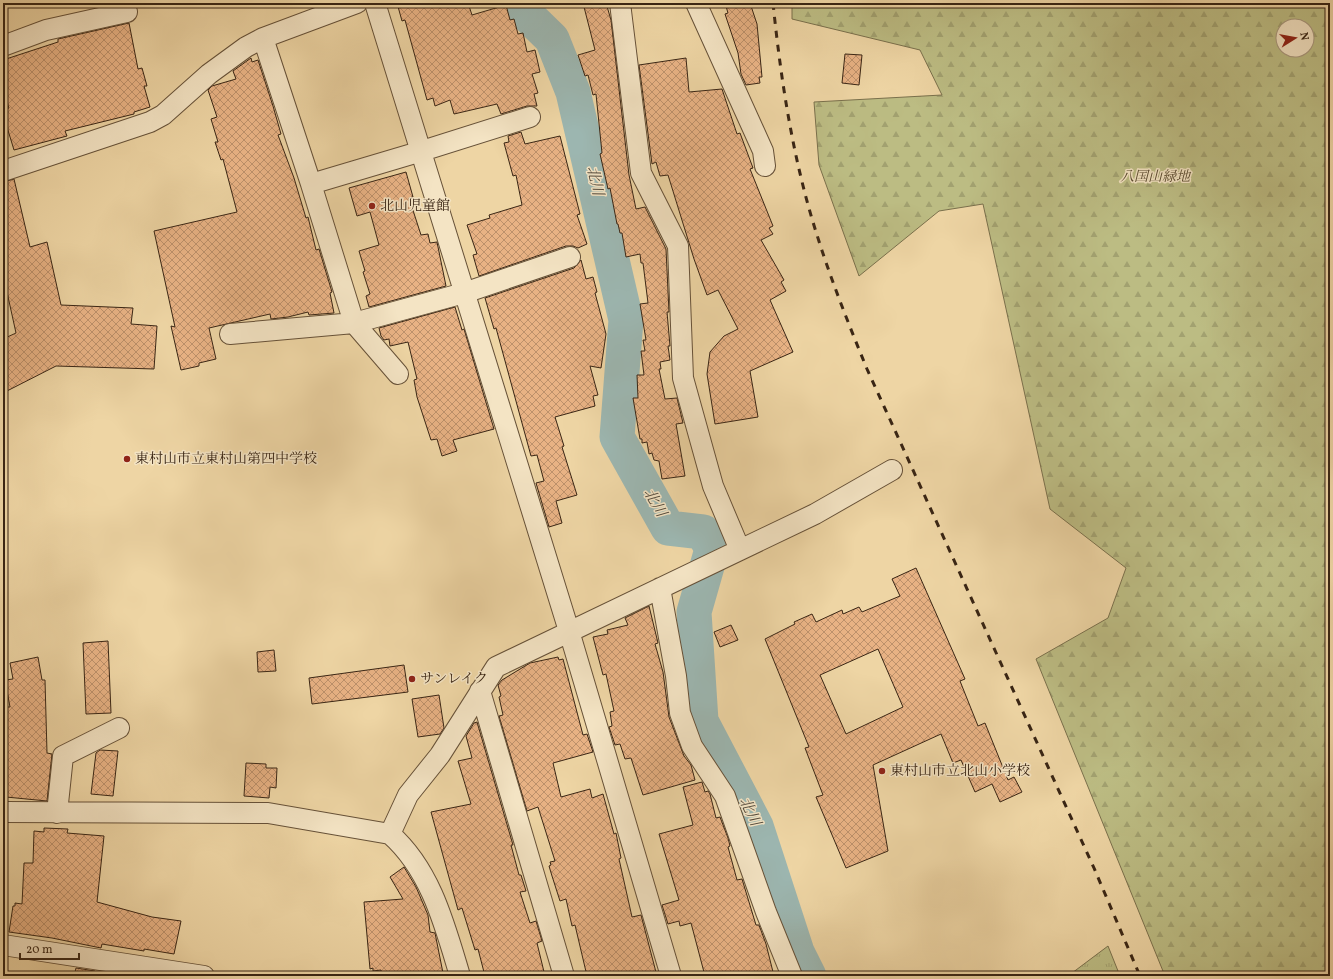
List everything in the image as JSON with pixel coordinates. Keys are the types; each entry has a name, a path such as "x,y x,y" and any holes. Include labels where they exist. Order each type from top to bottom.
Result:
{"street":[{"path":"3,46 46,30 127,12 124,3"},
{"path":"3,171 150,122 163,116 228,59 263,38 357,3"},
{"path":"375,3 422,151 464,293 569,632 671,976"},
{"path":"620,3 642,173 678,246 683,378 713,486 740,550"},
{"path":"696,3 763,151 765,166"},
{"path":"263,38 311,184 354,323 398,374"},
{"path":"311,184 530,117"},
{"path":"230,334 354,323 464,293 570,257"},
{"path":"390,834 408,795 440,755 496,667 815,514 892,470"},
{"path":"668,584 680,713 692,746 724,796 766,912 792,976"},
{"path":"480,692 564,976"},
{"path":"57,813 63,756 119,728"},
{"path":"3,812 268,813 390,834 399,842 423,876 440,908 460,976"},
{"path":"3,945 204,976"}],"green space":[{"name":"八国山緑地","path":"792,3 1330,3 1330,976 1165,976 1036,659 1108,618 1126,568 1050,509 983,204 939,211 859,276 819,165 814,102 942,95 920,50 792,19"},
{"path":"1108,946 1120,976 1068,976"}],"building":[{"path":"397,3 468,3 472,15 506,5 510,20 514,19 518,34 523,33 527,52 535,50 540,72 532,74 538,93 534,94 537,106 527,106 501,114 497,104 454,114 450,100 435,106 433,98 427,100 405,20 402,21"},
{"path":"583,3 606,3 611,20 629,175 636,209 645,207 666,249 669,312 667,312 670,346 668,346 670,360 660,362 661,369 659,369 665,399 677,398 683,423 676,424 685,476 662,479 659,461 654,460 652,453 649,454 647,442 642,443 642,439 640,439 633,398 638,398 637,375 644,375 641,351 645,351 643,340 646,340 640,304 648,303 643,263 641,263 640,254 626,257 622,233 620,233 617,224 610,188 608,189 600,154 602,153 596,94 593,95 588,75 585,76 578,55 595,50"},
{"path":"725,3 750,3 757,24 762,77 759,77 760,83 746,85 741,74 738,53 725,14 728,13"},
{"path":"129,23 138,69 142,68 147,86 144,86 150,107 134,112 134,114 65,131 67,136 14,150 3,114 3,110 9,108 3,92 3,60 58,42 58,39"},
{"path":"845,54 862,55 859,85 842,83"},
{"path":"251,58 252,62 258,60 273,106 281,134 278,135 294,178 306,218 308,217 316,250 319,249 332,292 330,293 334,313 309,315 308,312 271,319 270,314 209,328 216,359 199,363 199,366 181,370 171,326 175,327 154,231 237,212 223,159 221,160 215,142 218,142 211,119 217,117 208,90 212,86 236,79 233,71"},
{"path":"686,58 689,92 722,89 737,134 740,133 753,168 750,169 773,226 769,228 773,234 761,240 784,280 781,282 786,291 770,300 793,352 750,371 758,417 715,424 707,374 710,352 724,336 738,329 718,290 707,295 694,259 668,175 660,176 656,162 652,164 639,65"},
{"path":"521,132 525,144 560,136 580,214 577,215 587,244 578,248 566,246 479,276 473,255 477,254 467,225 490,218 489,215 522,205 516,175 513,176 504,143 509,142 508,136"},
{"path":"406,172 413,197 409,198 421,235 428,234 430,243 437,242 446,286 369,307 366,296 370,294 363,272 365,271 359,251 379,245 370,212 357,216 349,188"},
{"path":"14,179 30,247 47,242 61,305 133,308 131,324 157,326 154,369 56,366 3,393 3,339 16,333 3,274 3,182"},
{"path":"581,260 586,279 593,277 597,292 595,293 606,334 601,368 590,366 598,395 593,396 595,406 555,417 564,446 562,447 577,495 556,501 562,523 549,527 536,483 544,481 537,455 531,456 496,328 494,329 485,298 574,268"},
{"path":"455,307 462,330 464,329 494,429 453,440 457,451 442,456 437,439 431,440 417,397 414,380 417,379 408,342 390,346 389,339 384,340 381,336 379,328"},
{"path":"916,568 965,679 960,681 978,726 985,723 1008,780 1014,777 1022,792 1000,802 992,784 975,792 961,760 953,763 941,734 873,765 888,851 846,868 816,797 823,795 805,748 809,747 765,639 795,624 794,622 812,614 816,622 842,610 843,614 859,607 862,612 900,596 892,579","holes":["878,649 903,707 846,734 820,675"]},
{"path":"649,606 658,643 655,644 663,672 669,717 684,756 691,765 695,780 643,795 631,758 625,759 620,744 615,745 609,727 612,726 610,712 614,711 606,674 603,675 593,637 608,634 607,630 628,625 625,618"},
{"path":"731,625 738,640 720,647 714,632"},
{"path":"108,641 111,713 86,714 83,643"},
{"path":"274,650 276,671 258,672 257,652"},
{"path":"38,657 42,680 45,680 47,753 52,754 47,801 6,797 7,794 3,794 3,707 10,707 5,680 13,679 10,663"},
{"path":"558,657 559,660 563,659 583,735 587,734 593,752 553,763 561,797 590,789 592,798 603,794 614,834 616,833 621,858 619,859 632,917 641,915 657,976 587,976 575,925 572,926 566,899 560,901 549,866 551,865 550,862 555,861 538,807 527,811 499,716 503,715 498,685 502,680 530,663"},
{"path":"404,665 408,692 312,704 309,678"},
{"path":"439,695 444,728 440,734 418,737 412,699"},
{"path":"477,722 513,845 511,845 519,875 521,875 526,891 520,892 530,923 536,921 542,941 537,943 545,976 485,976 478,949 475,950 462,908 458,910 431,812 471,804 458,761 472,758 466,736 474,723"},
{"path":"100,750 118,751 113,796 91,794 96,753"},
{"path":"246,763 266,764 266,768 277,768 276,788 270,787 269,798 244,796"},
{"path":"702,782 705,792 708,791 710,794 716,818 720,817 728,838 730,846 728,847 737,880 742,879 756,925 759,925 766,944 774,976 705,976 691,923 680,926 679,921 668,924 662,905 679,900 659,834 693,825 683,787"},
{"path":"44,828 68,829 67,833 104,836 97,902 152,917 181,921 174,954 102,944 101,948 52,938 9,932 13,906 15,906 15,903 22,904 24,863 33,863 34,831 44,832"},
{"path":"404,867 416,887 428,915 430,932 435,933 443,973 427,976 381,976 381,970 373,971 373,968 370,969 364,902 403,899 390,877"},
{"path":"76,968 95,971 94,976 74,976"}],"waterway":[{"name":"北川","path":"515,3 552,39 573,92 626,320 617,437 668,528 703,532 712,549 694,612 701,721 756,826 797,952 809,976"}],"railway":[{"path":"773,3 784,91 801,178 817,235 840,302 867,369 1094,868 1140,976"}],"place":[{"name":"北山児童館","path":"372,206"},
{"name":"東村山市立東村山第四中学校","path":"127,459"},
{"name":"サンレイク","path":"412,679"},
{"name":"東村山市立北山小学校","path":"882,771"}]}
